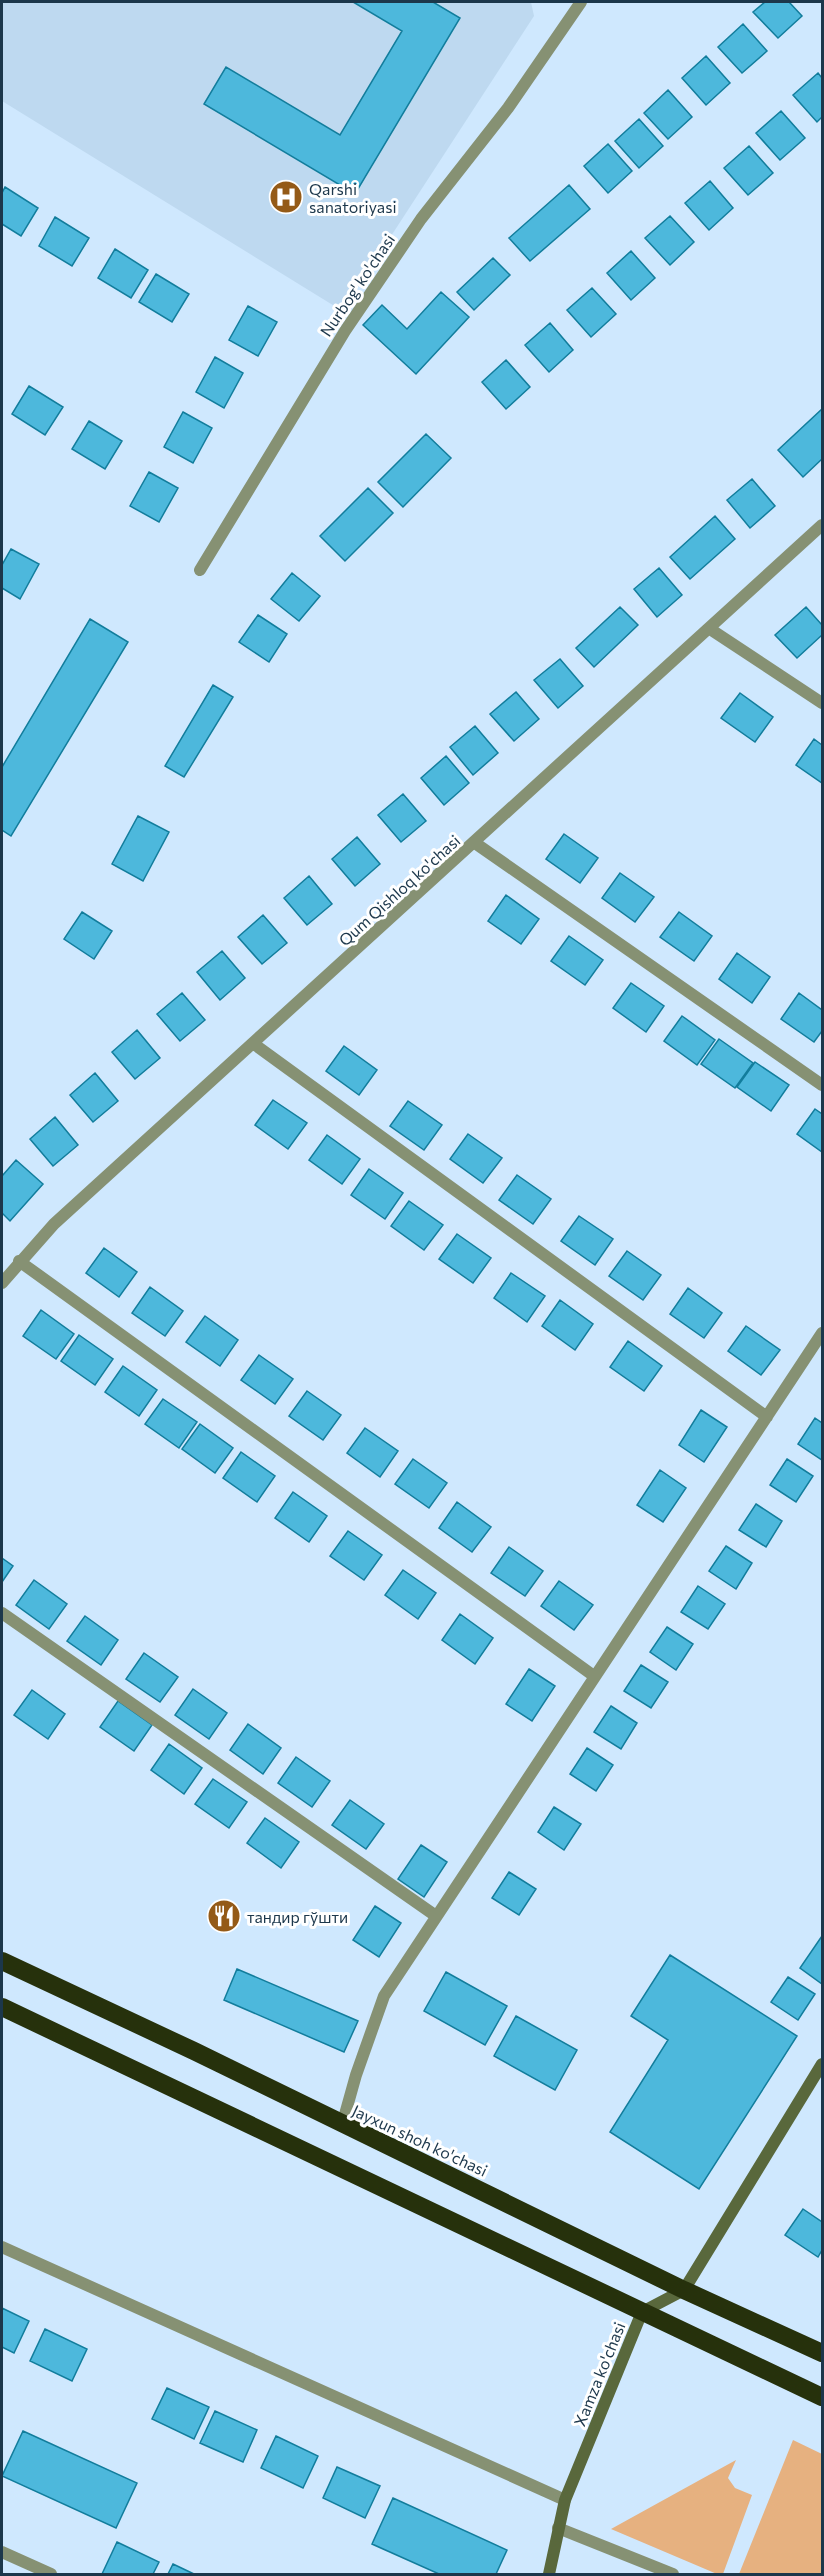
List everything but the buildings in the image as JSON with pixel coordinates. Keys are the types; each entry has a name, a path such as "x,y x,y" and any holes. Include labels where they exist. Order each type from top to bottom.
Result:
{"highway":[{"name":"Jayxun shoh ko'chasi","path":"2,1961 194,2051 684,2290 822,2353"},
{"path":"2,2007 822,2397"}],"street":[{"name":"Nurbog' ko'chasi","path":"200,570 345,331 421,219 508,108 581,2"},
{"name":"Qum Qishloq ko'chasi","path":"2,1282 54,1224 822,525"},
{"path":"710,629 822,704"},
{"path":"475,843 822,1085"},
{"path":"254,1044 766,1417"},
{"path":"19,1261 594,1676"},
{"path":"342,2125 356,2075 384,1996 822,1333"},
{"path":"2,1613 436,1916"},
{"path":"684,2290 822,2064"},
{"path":"2,2247 565,2500"},
{"name":"Xamza ko'chasi","path":"549,2574 565,2500 642,2312 684,2290"},
{"path":"558,2528 673,2574"},
{"path":"2,2552 51,2574"}],"shaded area":[{"name":"Qarshi sanatoriyasi","path":"2,2 531,2 534,16 354,293 336,307 2,101"},
{"path":"793,2440 822,2454 822,2574 739,2574"},
{"path":"736,2460 728,2478 735,2488 752,2495 723,2574 717,2574 611,2529"}],"place":[{"name":"Qarshi sanatoriyasi","path":"286,197"},
{"name":"тандир гўшти","path":"224,1916"}]}
